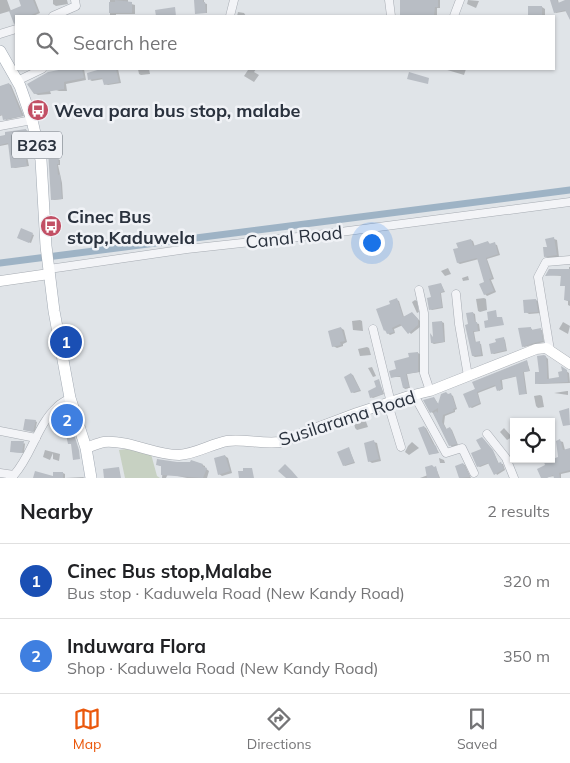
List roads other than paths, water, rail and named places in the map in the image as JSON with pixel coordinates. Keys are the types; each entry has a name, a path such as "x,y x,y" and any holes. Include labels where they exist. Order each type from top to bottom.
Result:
{"main road":[{"name":"B263","path":"2,58 17,81 32,120 41,160 46,246 60,348 70,398 86,448 90,478"}],"street":[{"path":"55,15 76,6 75,0"},
{"path":"230,15 234,0"},
{"path":"389,0 391,15"},
{"path":"454,15 460,0"},
{"path":"0,34 15,29"},
{"path":"17,81 40,70"},
{"path":"0,126 32,120"},
{"name":"Canal Road","path":"49,269 187,249 325,234 570,202"},
{"path":"570,260 546,262 538,277 550,350 570,364"},
{"path":"0,281 49,269"},
{"path":"419,290 424,313 424,374 430,391"},
{"path":"456,294 468,376"},
{"path":"373,329 389,403 401,447"},
{"name":"Susilarama Road","path":"86,448 105,442 113,442 180,455 189,454 228,441 242,440 268,444 280,442 340,419 430,391 536,349 546,348 550,350"},
{"path":"414,395 446,453 462,448 474,473"},
{"path":"0,473 14,476 52,412 57,406 70,398"},
{"path":"0,431 36,438"},
{"path":"487,434 506,458 514,478"}],"waterway":[{"path":"0,263 570,190"}],"place":[{"name":"Weva para bus stop, malabe","path":"38,110"},
{"name":"Cinec Bus stop,Kaduwela","path":"51,226"},
{"name":"Cinec Bus stop,Malabe","path":"66,342"},
{"name":"Induwara Flora","path":"67,420"}]}
